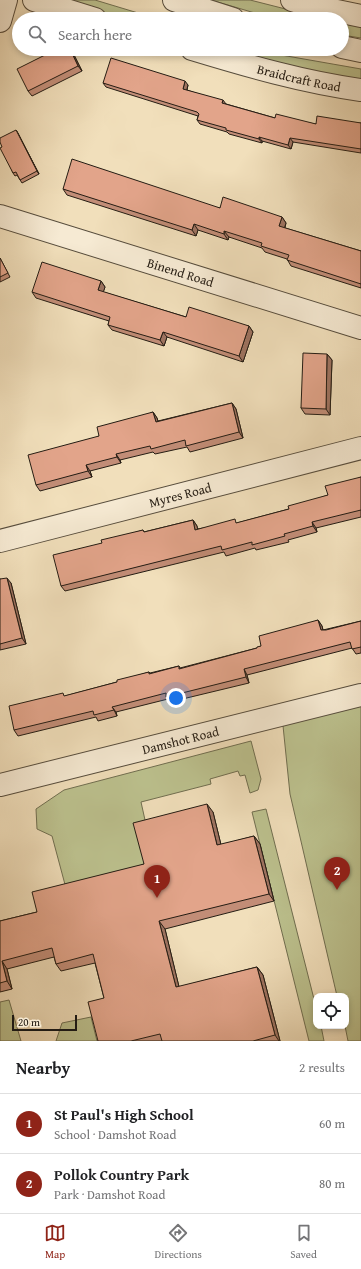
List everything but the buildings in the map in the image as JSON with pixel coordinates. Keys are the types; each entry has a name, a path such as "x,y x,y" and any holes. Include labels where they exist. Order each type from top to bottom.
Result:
{"street":[{"path":"0,20 6,0"},
{"path":"34,0 73,12"},
{"path":"174,0 211,12"},
{"path":"292,0 342,12"},
{"path":"349,14 361,16"},
{"path":"349,48 361,51"},
{"name":"Braidcraft Road","path":"214,56 283,75 361,90"},
{"name":"Binend Road","path":"0,216 361,328"},
{"name":"Myres Road","path":"0,541 361,448"},
{"name":"Damshot Road","path":"0,785 361,695"}],"green space":[{"path":"65,0 95,0 135,12 104,12"},
{"path":"211,0 250,0 297,12 251,12"},
{"path":"349,23 361,26 361,38 349,36"},
{"path":"245,56 287,56 361,69 361,81 261,61"},
{"path":"361,698 361,1041 348,1041 346,1029 349,1029 349,993 336,993 290,794 282,716"},
{"path":"251,741 261,779 258,790 250,793 245,775 240,776 238,771 210,779 211,784 141,802 147,829 149,872 67,892 52,836 37,829 36,809 64,790"},
{"path":"266,809 313,995 313,1029 322,1029 324,1041 309,1041 252,812"},
{"path":"9,1000 21,1041 0,1041 0,1002"},
{"path":"91,1017 97,1041 56,1041 62,1023"}],"place":[{"name":"Pollok Country Park","path":"337,890"},
{"name":"St Paul's High School","path":"157,898"}]}
